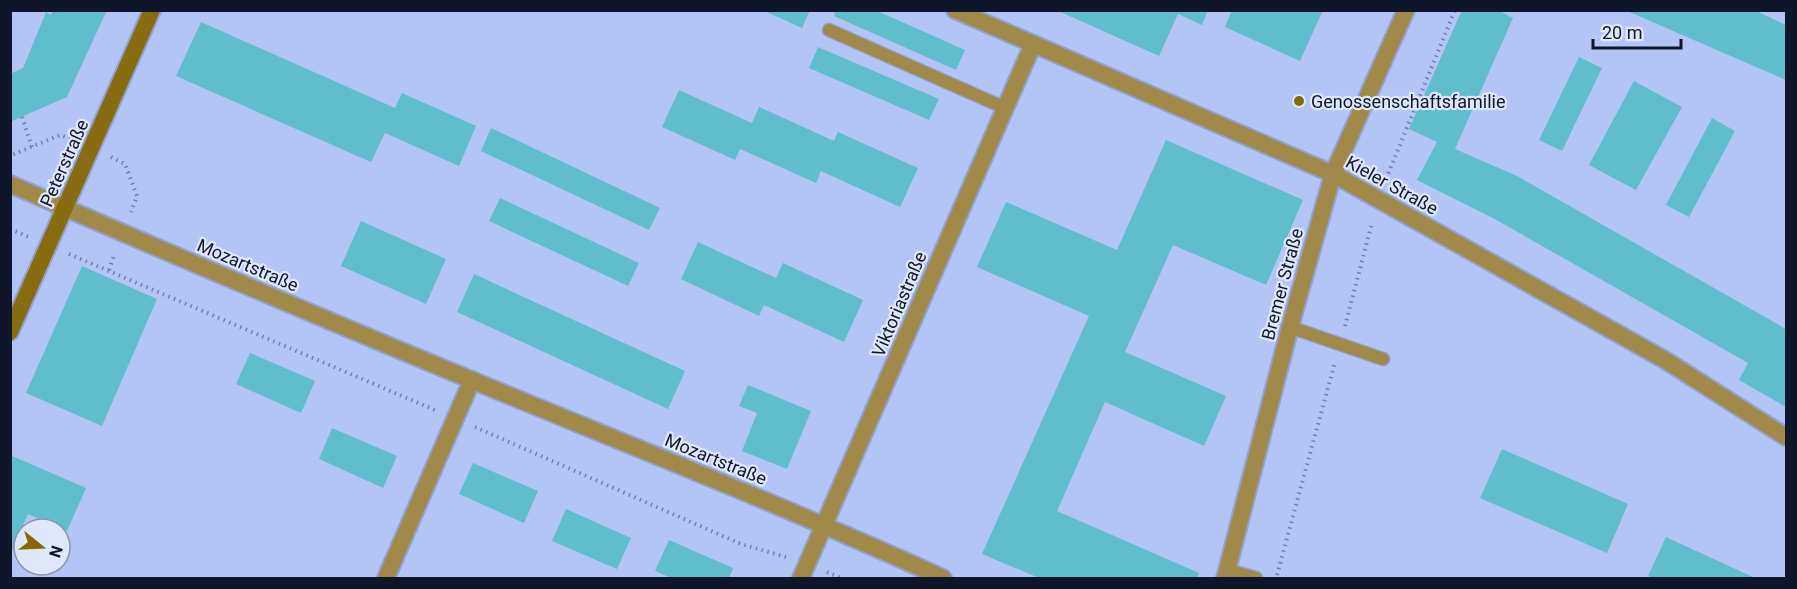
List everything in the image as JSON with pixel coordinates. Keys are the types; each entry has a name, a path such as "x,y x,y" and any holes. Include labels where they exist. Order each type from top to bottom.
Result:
{"main road":[{"name":"Peterstraße","path":"10,332 152,10"}],"street":[{"name":"Kieler Straße","path":"956,10 1333,174 1665,360 1786,438"},
{"name":"Bremer Straße","path":"1226,574 1290,327 1333,174 1406,10"},
{"name":"Viktoriastraße","path":"804,571 1033,44"},
{"name":"Mozartstraße","path":"10,184 472,380 825,525 943,579"},
{"path":"386,579 472,380"}],"lane":[{"path":"829,30 1005,108"},
{"path":"1290,327 1383,359"},
{"path":"1226,574 1256,579"}],"path":[{"path":"1276,579 1379,200 1387,175 1455,10"},
{"path":"22,117 32,147"},
{"path":"10,230 455,419 804,571 841,579"}],"building":[{"path":"53,10 107,10 67,97 10,122 10,74 23,68 46,12 51,15"},
{"path":"762,10 810,10 802,28"},
{"path":"836,10 875,10 965,50 956,70 834,16"},
{"path":"1056,10 1208,10 1202,25 1178,14 1159,56"},
{"path":"1232,10 1323,10 1300,61 1225,27"},
{"path":"1462,10 1497,10 1513,18 1455,149 1517,176 1786,329 1786,407 1739,380 1748,363 1493,218 1417,180 1437,142 1409,129"},
{"path":"1625,10 1754,10 1786,25 1786,80"},
{"path":"201,22 395,108 402,93 476,126 459,166 385,133 371,162 176,76"},
{"path":"818,47 939,99 929,120 809,68"},
{"path":"1579,57 1602,68 1562,151 1539,140"},
{"path":"1634,81 1682,107 1636,190 1589,165"},
{"path":"679,90 752,123 759,107 834,141 838,132 918,168 900,207 821,171 816,183 740,149 735,160 662,127"},
{"path":"1712,118 1735,131 1689,217 1666,205"},
{"path":"491,128 660,208 649,230 481,151"},
{"path":"1166,140 1303,200 1266,285 1173,245 1125,352 1226,396 1204,446 1105,402 1057,511 1199,573 1197,578 1039,578 982,554 1089,316 977,267 1006,202 1117,250"},
{"path":"500,198 639,263 628,286 489,221"},
{"path":"361,221 446,259 426,304 341,266"},
{"path":"698,242 776,278 783,263 863,300 844,342 764,305 759,316 681,279"},
{"path":"82,266 157,299 102,426 26,393"},
{"path":"474,274 685,371 668,409 457,312"},
{"path":"250,353 315,381 301,413 236,384"},
{"path":"748,385 811,411 787,469 742,451 757,413 739,406"},
{"path":"332,428 397,456 383,488 319,459"},
{"path":"1502,449 1628,504 1607,553 1480,498"},
{"path":"10,455 86,488 72,520 72,517 35,517 28,514 27,517 12,517 10,555"},
{"path":"473,463 538,491 524,523 459,494"},
{"path":"566,509 631,538 617,569 552,541"},
{"path":"1666,537 1755,578 1653,578 1648,576"},
{"path":"669,540 733,568 729,578 671,578 655,571"}],"place":[{"name":"Genossenschaftsfamilie","path":"1299,101"}]}
